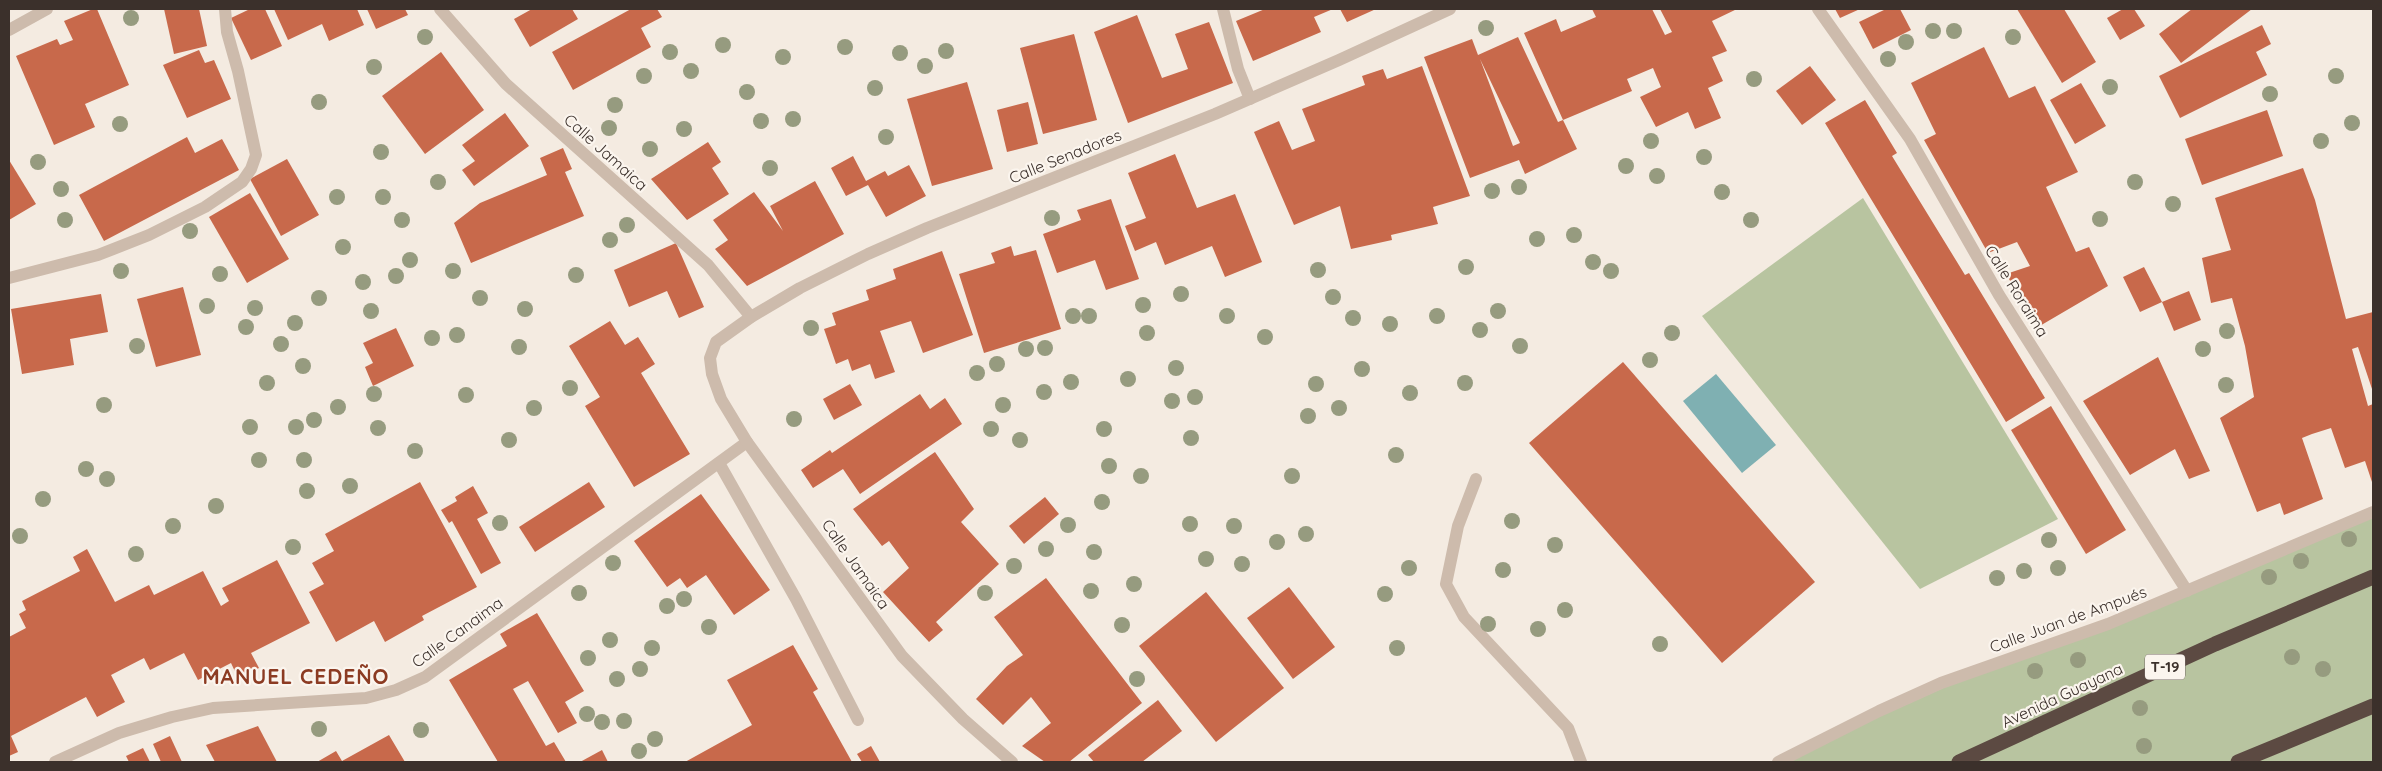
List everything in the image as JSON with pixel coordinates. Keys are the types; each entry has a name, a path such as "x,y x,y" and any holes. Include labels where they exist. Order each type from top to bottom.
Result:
{"highway":[{"name":"Avenida Guayana","path":"1959,762 2215,644 2373,577"},
{"path":"2238,762 2373,706"}],"street":[{"path":"9,30 47,9"},
{"path":"9,278 98,255 149,234 206,206 242,182 251,169 256,154 238,71 227,32 224,9"},
{"name":"Calle Jamaica","path":"440,9 506,84 708,265 751,317"},
{"path":"1223,9 1238,69 1250,99"},
{"name":"Calle Senadores","path":"710,358 716,342 751,317 800,288 927,228 1250,99 1450,9"},
{"name":"Calle Roraima","path":"1818,9 1910,139 1999,295 2187,591"},
{"name":"Calle Jamaica","path":"710,358 712,374 721,399 748,442 902,656 963,719 1012,762"},
{"name":"Calle Canaima","path":"55,762 119,734 172,717 212,708 366,698 396,690 425,678 748,442"},
{"path":"719,463 796,599 858,720"},
{"path":"1476,479 1458,526 1446,584 1464,617 1568,728 1581,762"},
{"name":"Calle Juan de Ampués","path":"1778,762 1879,711 1941,683 2108,624 2373,512"}],"green space":[{"path":"1863,198 2058,519 1920,589 1702,316"},
{"path":"2373,512 2373,762 1778,762 2001,662"}],"water":[{"path":"1716,374 1776,445 1742,473 1683,401"}],"building":[{"path":"97,9 129,85 85,104 95,127 54,145 16,56 57,39 60,45 73,40 64,21"},
{"path":"164,9 199,9 207,46 174,54"},
{"path":"250,9 265,9 282,46 251,60 231,18"},
{"path":"274,9 357,9 364,25 329,41 322,24 288,40"},
{"path":"367,9 405,9 408,15 376,29"},
{"path":"532,9 572,9 578,19 530,47 514,19"},
{"path":"631,9 657,9 662,17 641,28 651,47 573,90 552,52"},
{"path":"1265,9 1333,9 1314,17 1321,32 1253,61 1236,21"},
{"path":"1340,9 1376,9 1347,22"},
{"path":"1592,9 1652,9 1665,35 1672,32 1660,9 1737,9 1712,21 1727,51 1712,57 1723,81 1708,88 1721,118 1695,129 1688,112 1656,127 1640,97 1661,87 1653,68 1627,79 1632,91 1563,120 1524,33 1556,19 1561,32 1596,17"},
{"path":"1835,9 1860,9 1840,18"},
{"path":"1886,9 1900,9 1911,30 1873,49 1859,22"},
{"path":"2017,9 2064,9 2096,62 2062,83"},
{"path":"2123,9 2134,9 2145,26 2120,40 2107,18"},
{"path":"2192,9 2252,9 2181,63 2159,34"},
{"path":"1137,15 1162,78 1188,69 1175,34 1209,22 1233,83 1128,123 1094,32"},
{"path":"2262,25 2271,44 2256,52 2267,75 2180,118 2159,76"},
{"path":"1074,34 1097,120 1043,134 1020,48"},
{"path":"1518,37 1558,122 1563,120 1577,149 1525,174 1519,160 1470,178 1424,57 1472,39 1478,55","holes":["1480,59 1520,143 1513,146"]},
{"path":"1984,47 2009,98 2035,86 2078,172 2046,187 2076,252 2089,247 2108,286 2038,327 2006,274 2030,266 2017,242 1988,253 1924,140 1936,134 1911,83"},
{"path":"199,50 205,63 214,60 231,99 187,118 163,65"},
{"path":"441,52 484,110 425,154 382,96"},
{"path":"1422,66 1470,196 1433,207 1438,224 1391,235 1392,240 1351,249 1340,206 1294,225 1254,132 1279,121 1292,150 1315,141 1302,109 1365,85 1362,76 1383,69 1387,79"},
{"path":"1810,66 1836,100 1802,125 1776,91"},
{"path":"967,82 993,169 932,186 907,99"},
{"path":"2081,83 2106,126 2075,144 2050,100"},
{"path":"1865,100 1897,153 1892,156 1965,275 1969,273 2045,398 2006,422 1825,123"},
{"path":"1028,102 1038,144 1007,152 997,110"},
{"path":"2267,110 2283,156 2202,185 2185,139"},
{"path":"505,113 529,146 474,186 462,170 475,161 462,145"},
{"path":"187,137 195,153 222,139 239,170 104,241 79,195"},
{"path":"708,142 721,162 712,168 729,194 687,220 651,179"},
{"path":"563,148 572,169 565,172 584,216 471,263 454,223 480,203 547,175 540,158"},
{"path":"1175,154 1197,208 1235,194 1262,262 1225,277 1212,246 1165,265 1156,242 1135,251 1125,226 1146,218 1128,173"},
{"path":"853,156 866,181 885,171 888,176 909,165 926,196 886,217 868,185 846,196 831,168"},
{"path":"287,159 319,215 281,236 250,179"},
{"path":"9,160 36,204 9,220"},
{"path":"2303,168 2315,200 2346,319 2373,312 2373,392 2358,347 2352,349 2368,406 2373,404 2373,485 2365,461 2345,468 2331,428 2312,434 2302,438 2323,499 2284,515 2280,503 2257,512 2220,418 2254,397 2245,346 2232,298 2211,303 2202,258 2231,250 2215,198"},
{"path":"815,181 844,234 747,286 715,249 728,240 713,220 754,192 783,231 770,206"},
{"path":"250,193 289,259 247,283 209,217"},
{"path":"1111,199 1139,279 1106,290 1095,260 1057,273 1043,234 1081,220 1077,210"},
{"path":"676,243 704,307 679,318 667,291 629,307 614,270"},
{"path":"1011,246 1014,256 1036,250 1061,329 984,353 959,274 995,263 991,253"},
{"path":"942,251 973,335 923,353 911,321 880,331 895,372 875,379 870,364 852,371 848,359 836,364 824,329 836,325 832,313 869,300 866,290 896,279 893,269"},
{"path":"2144,267 2162,302 2140,312 2123,277"},
{"path":"183,287 201,355 156,367 137,299"},
{"path":"2189,291 2201,320 2174,331 2162,302"},
{"path":"101,294 108,332 70,339 74,365 22,374 11,309"},
{"path":"610,321 625,345 638,337 655,364 641,373 690,454 634,487 585,406 600,397 569,346"},
{"path":"396,328 414,366 373,386 365,367 373,363 363,343"},
{"path":"2158,357 2210,471 2189,479 2175,449 2130,475 2083,401"},
{"path":"1623,362 1815,582 1722,663 1529,443"},
{"path":"850,384 862,405 834,420 823,399"},
{"path":"920,394 930,409 945,398 962,424 860,494 843,469 813,488 801,470 830,450 832,453"},
{"path":"2051,406 2126,530 2086,554 2011,430"},
{"path":"935,452 974,509 961,522 999,564 936,622 943,630 929,642 883,592 909,568 889,541 882,546 853,509"},
{"path":"420,482 477,587 422,616 424,620 385,642 374,621 336,642 309,592 324,584 312,563 334,551 325,534"},
{"path":"589,482 605,507 535,552 519,527"},
{"path":"473,486 488,513 477,519 501,563 481,574 452,521 449,523 441,510 457,501 455,497"},
{"path":"701,494 770,590 734,615 706,575 687,588 680,578 667,587 634,541"},
{"path":"1045,497 1059,514 1024,544 1009,526"},
{"path":"87,549 115,602 149,585 154,595 203,571 221,606 229,601 222,588 277,560 310,623 251,653 259,668 238,678 231,663 198,680 184,653 150,670 144,658 111,675 125,702 97,717 86,697 11,736 18,752 9,756 9,637 26,628 19,614 26,610 22,601 80,571 73,557"},
{"path":"1046,578 1142,703 1069,762 1045,762 1022,746 1051,723 1031,697 1003,725 976,699 1007,666 1023,655 994,617"},
{"path":"1289,587 1335,647 1293,679 1247,618"},
{"path":"1206,592 1284,688 1216,742 1139,646"},
{"path":"537,613 584,691 565,702 577,723 558,733 528,681 513,689 546,746 554,742 566,762 498,762 449,680 507,646 500,634"},
{"path":"793,645 818,689 813,692 852,762 685,762 752,725 727,680"},
{"path":"1158,700 1182,731 1142,762 1094,762 1088,755"},
{"path":"258,726 277,762 215,762 206,745"},
{"path":"389,735 405,762 317,762 336,751 342,761"},
{"path":"170,736 182,762 161,762 153,744"},
{"path":"871,746 880,762 862,762 857,754"},
{"path":"143,748 150,762 129,762 126,756"},
{"path":"602,750 608,762 580,762"}],"district":[{"name":"MANUEL CEDEÑO","path":"296,677"}]}
